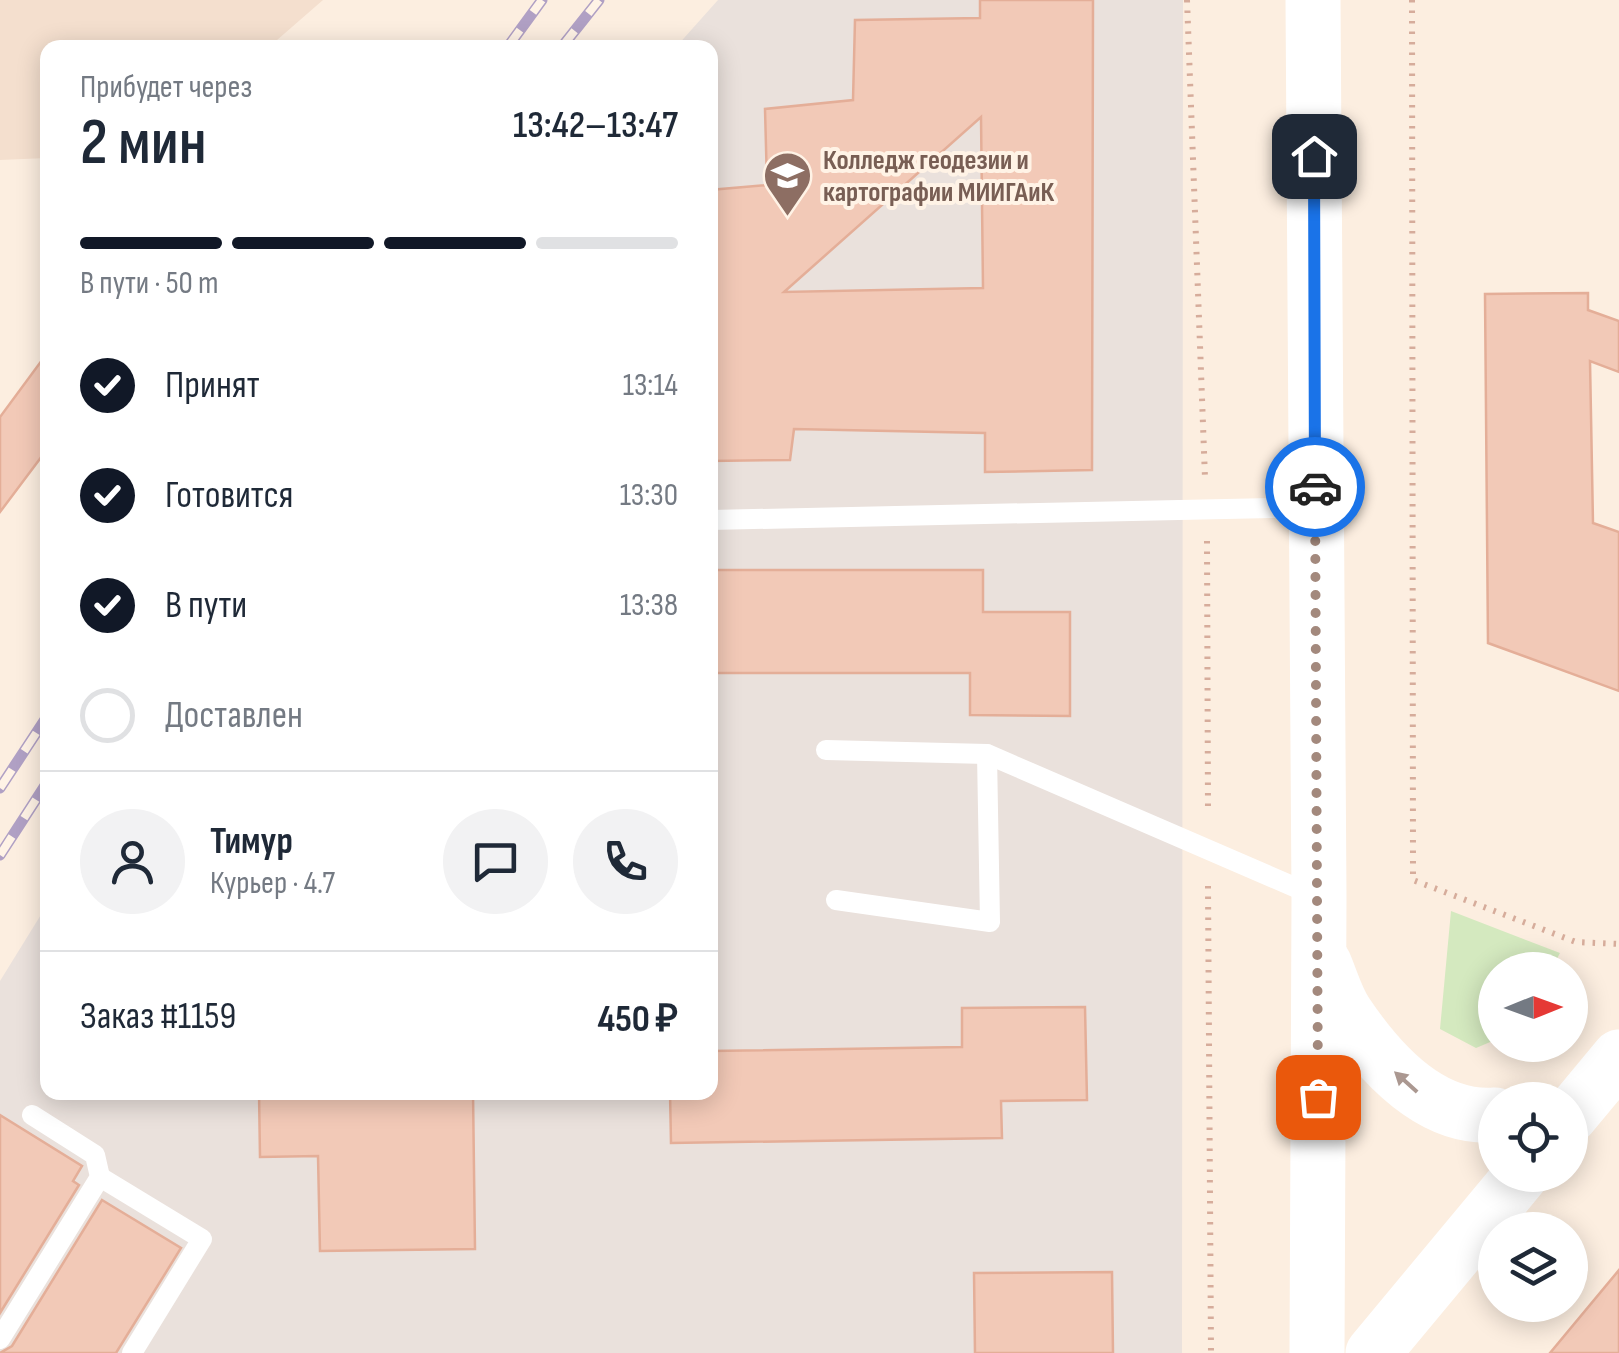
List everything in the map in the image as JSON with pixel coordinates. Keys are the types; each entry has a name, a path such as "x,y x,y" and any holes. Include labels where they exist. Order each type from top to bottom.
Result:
{"street":[{"path":"1313,0 1319,925 1317,1353"},
{"path":"1319,925 1344,1010 1378,1054 1414,1090 1448,1108 1478,1112"},
{"path":"1373,1353 1507,1192"}],"lane":[{"path":"718,520 1315,507"},
{"path":"826,750 987,754 1208,848 1319,925"},
{"path":"836,900 990,922 987,754"},
{"path":"32,1116 95,1155 100,1176 202,1239 132,1353"},
{"path":"0,1339 100,1176"}],"path":[{"path":"1187,0 1206,509 1211,1353"},
{"path":"1412,0 1413,880 1576,942 1619,944"}],"shaded area":[{"path":"0,0 323,0 277,40 40,40 40,158 0,160"},
{"path":"718,0 1183,0 1182,1353 0,1353 0,981 40,916 40,1100 718,1100 718,40 682,40"}],"green space":[{"path":"1451,911 1557,952 1478,952 1478,1047 1440,1029"}],"building":[{"name":"Колледж геодезии и картографии МИИГАиК","path":"980,0 1093,0 1092,470 985,472 985,433 794,429 790,460 718,461 718,189 767,185 765,109 853,100 855,20 980,18","holes":["981,117 983,288 784,292"]},
{"path":"1588,293 1588,310 1619,321 1619,372 1590,361 1593,523 1619,532 1619,691 1488,643 1485,294"},
{"path":"40,363 40,459 0,512 0,417"},
{"path":"718,570 983,570 983,612 1070,612 1070,716 970,715 970,673 718,673"},
{"path":"1085,1007 1087,1100 1001,1101 1002,1138 671,1143 670,1100 718,1100 718,1051 962,1047 962,1008"},
{"path":"259,1100 473,1100 475,1249 320,1251 318,1156 260,1157"},
{"path":"0,1115 82,1166 73,1181 79,1185 0,1313"},
{"path":"102,1200 181,1248 116,1353 0,1353 12,1346"},
{"path":"1619,1270 1619,1353 1550,1353 1576,1322 1588,1322 1588,1307"},
{"path":"1112,1272 1113,1353 975,1353 974,1273"}],"railway":[{"path":"513,40 542,0"},
{"path":"567,40 599,0"},
{"path":"0,788 40,727"},
{"path":"0,855 40,793"}],"way so far":[{"path":"1315,487 1318,1097"}],"place":[{"name":"Колледж геодезии и картографии МИИГАиК","path":"788,218"}],"route":[{"path":"1314,156 1315,487"}]}
